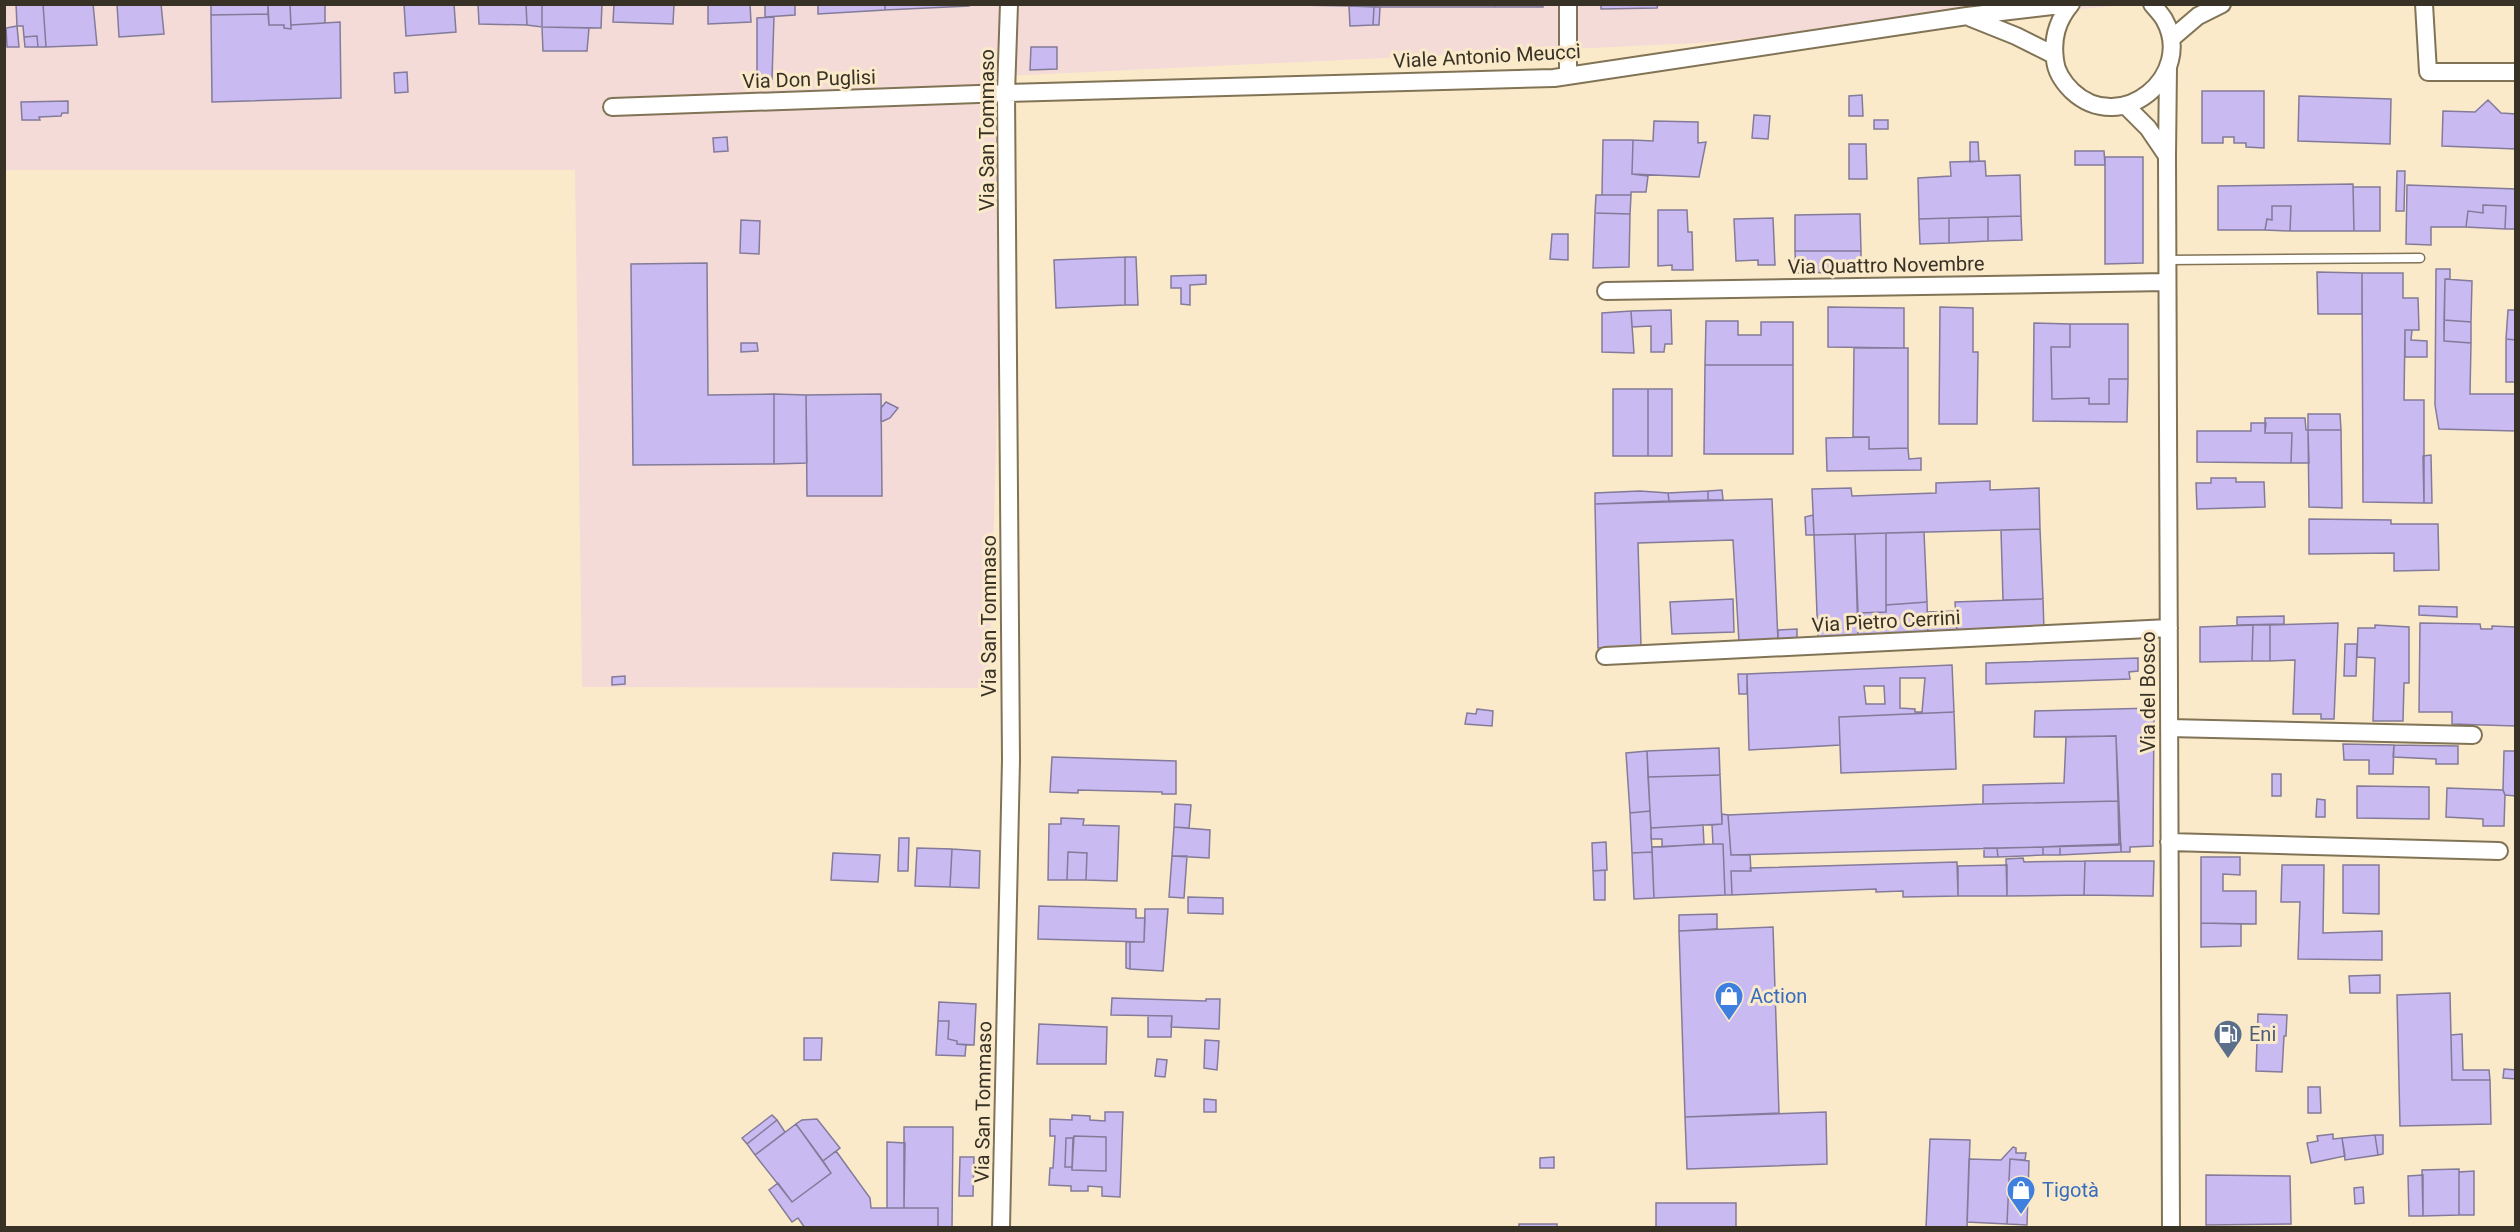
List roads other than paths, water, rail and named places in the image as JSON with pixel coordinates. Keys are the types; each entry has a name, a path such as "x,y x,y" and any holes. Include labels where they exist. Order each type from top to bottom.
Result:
{"street":[{"name":"Via San Tommaso","path":"1001,1227 1011,760 1006,93 1009,4"},
{"path":"1568,4 1568,75"},
{"name":"Viale Antonio Meucci","path":"1006,93 1554,78 1967,16 2070,4"},
{"path":"2070,4 2055,33 2054,55 2055,65 2065,84 2078,96 2097,105 2126,106 2145,97 2159,85 2169,67"},
{"name":"Via del Bosco","path":"2152,4 2164,19 2171,39 2167,156 2171,1227"},
{"path":"2171,39 2198,16 2222,4"},
{"path":"2424,4 2428,72 2516,72"},
{"path":"1967,16 2054,55"},
{"name":"Via Don Puglisi","path":"612,107 1006,93"},
{"path":"2126,106 2148,128 2167,156"},
{"name":"Via Quattro Novembre","path":"1606,291 2167,282"},
{"name":"Via Pietro Cerrini","path":"1605,656 2169,628"},
{"path":"2169,728 2473,735"},
{"path":"2169,842 2499,851"}],"lane":[{"path":"2167,260 2420,258"}],"place":[{"name":"Action","path":"1729,1022"},
{"name":"Eni","path":"2228,1060"},
{"name":"Tigotà","path":"2021,1216"}]}
